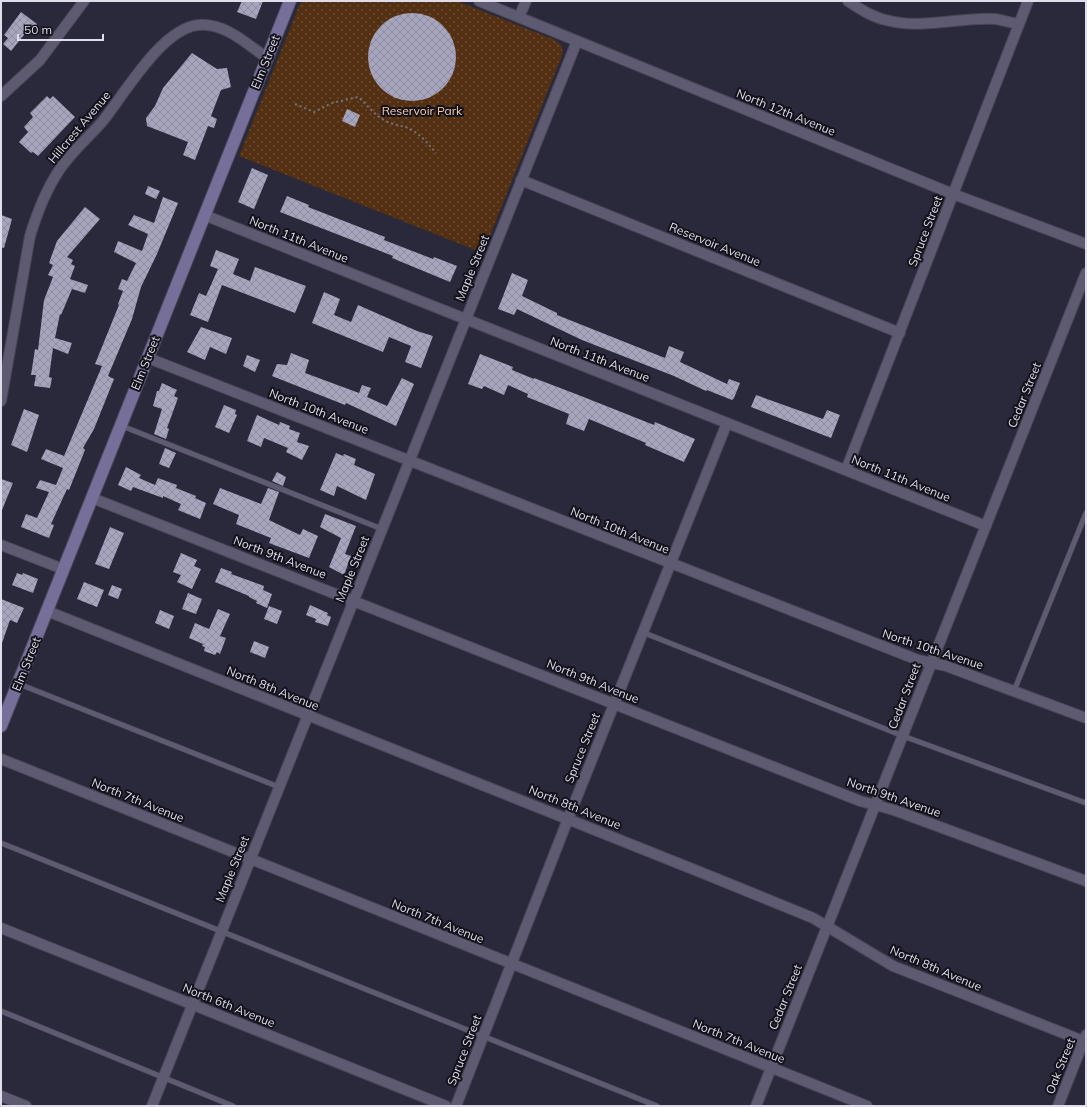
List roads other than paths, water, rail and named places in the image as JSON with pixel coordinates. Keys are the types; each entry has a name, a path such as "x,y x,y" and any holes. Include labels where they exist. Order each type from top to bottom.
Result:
{"street":[{"path":"1,96 40,60 84,1"},
{"name":"Elm Street","path":"2,720 18,684 290,1"},
{"name":"North 12th Avenue","path":"478,1 953,194 1086,244"},
{"path":"519,18 526,1"},
{"path":"848,1 867,13 884,20 900,23 919,25 966,20 997,19 1019,24"},
{"name":"Spruce Street","path":"846,470 1028,1"},
{"name":"Hillcrest Avenue","path":"1,401 30,236 37,213 47,191 58,172 73,152 111,111 137,74 157,51 173,36 184,29 201,25 222,28 267,58"},
{"name":"Maple Street","path":"152,1106 577,41"},
{"name":"Reservoir Avenue","path":"521,180 900,332"},
{"name":"North 11th Avenue","path":"204,215 986,526"},
{"name":"Cedar Street","path":"756,1106 1086,273"},
{"name":"North 10th Avenue","path":"148,358 918,660 946,666 1086,718"},
{"name":"Spruce Street","path":"456,1106 642,632 727,423"},
{"name":"North 9th Avenue","path":"92,498 354,600 860,801 894,810 1086,881"},
{"path":"1,544 63,569"},
{"name":"North 8th Avenue","path":"47,611 806,915 893,966 1085,1039"},
{"name":"North 7th Avenue","path":"1,759 511,965 867,1106"},
{"name":"North 6th Avenue","path":"1,928 446,1106"},
{"name":"Oak Street","path":"1058,1106 1085,1039"},
{"path":"1,1096 26,1106"}],"lane":[{"path":"121,425 382,529"},
{"path":"1014,691 1086,513"},
{"path":"642,632 903,736 1086,803"},
{"path":"18,684 279,787"},
{"path":"1,843 657,1106"},
{"path":"1,1011 233,1106"}],"park label":[{"name":"Reservoir Park","path":"422,110"}]}
